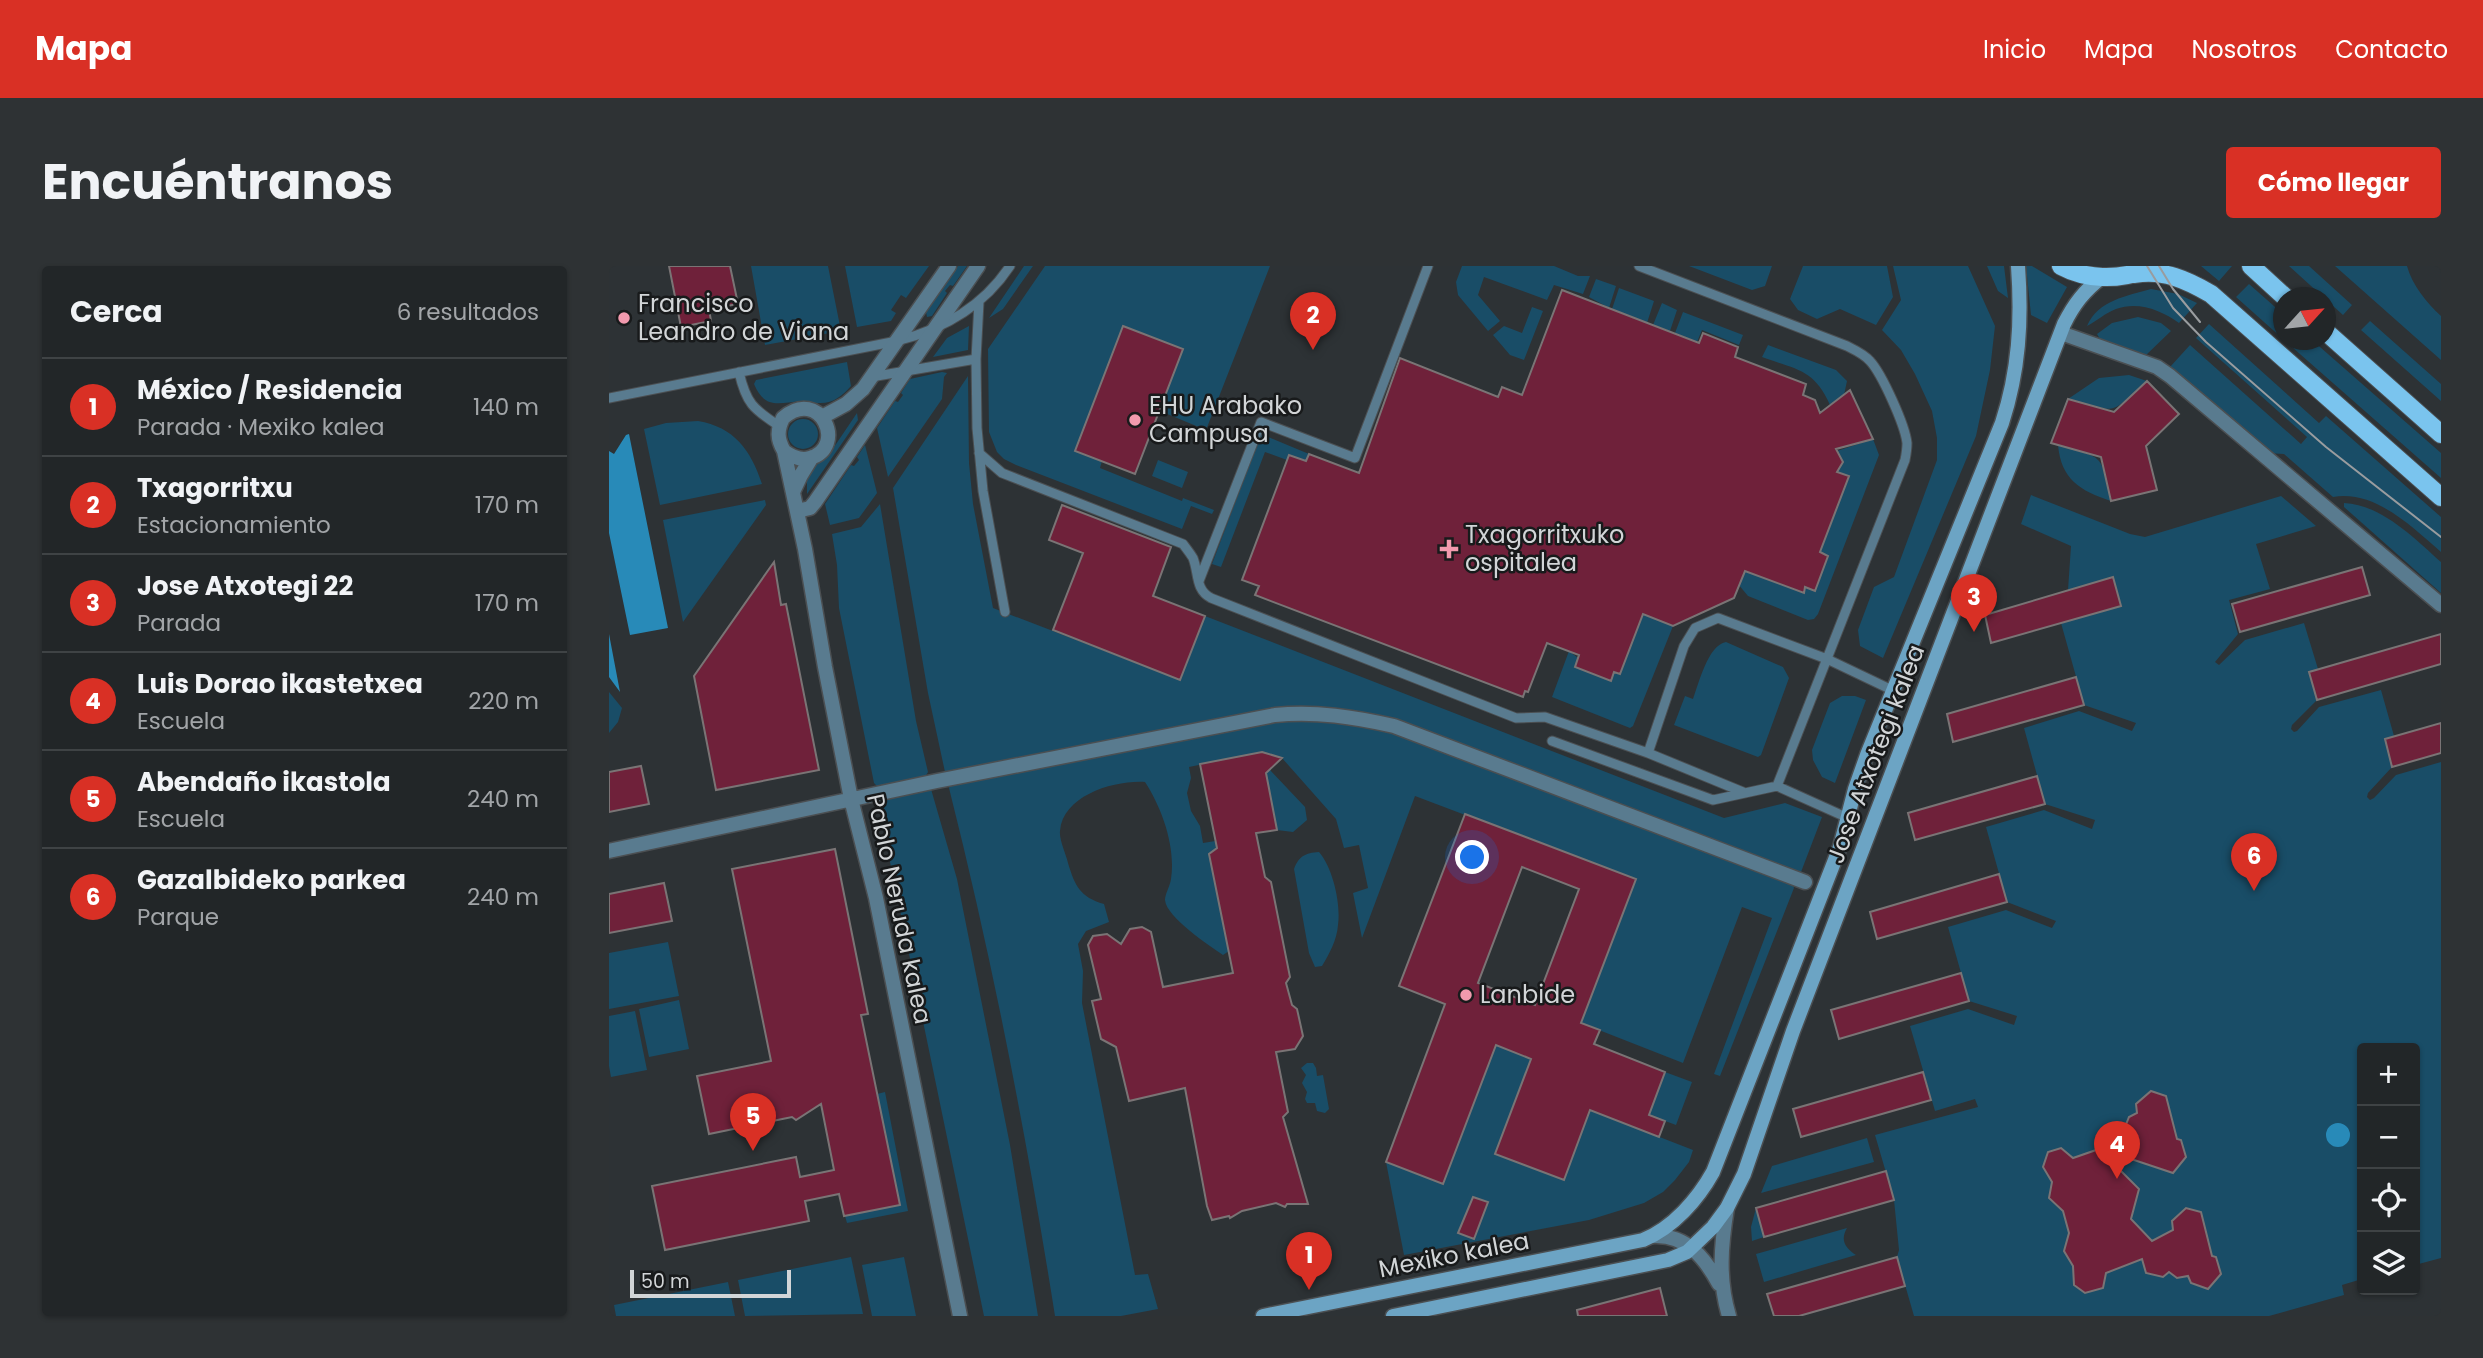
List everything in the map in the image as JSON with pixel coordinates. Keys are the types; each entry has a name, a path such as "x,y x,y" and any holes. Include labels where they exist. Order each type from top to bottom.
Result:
{"main road":[{"name":"Jose Atxotegi kalea","path":"1653,1236 1689,1206 1713,1172 1840,847 1863,766 1892,690 2009,400 2018,355 2021,315 2018,266"},
{"path":"2061,266 2084,275 2102,277 2149,271 2179,278 2211,294 2441,497"},
{"path":"2135,274 2155,266"},
{"path":"2251,266 2274,287"},
{"name":"Jose Atxotegi kalea","path":"1692,1248 1727,1208 1747,1166 1793,1031 2061,333 2073,306 2084,292 2102,277"},
{"path":"2336,340 2441,434"},
{"name":"Mexiko kalea","path":"1263,1316 1627,1244 1653,1236"},
{"name":"Mexiko kalea","path":"1393,1316 1639,1267 1668,1260 1692,1248"}],"street":[{"path":"822,417 846,404 863,389 949,266"},
{"path":"797,511 810,508 815,502 978,266"},
{"path":"2061,333 2157,367 2441,605"},
{"path":"793,492 812,457 824,447 828,432 822,417 815,411 798,409 783,418 779,426 779,443 784,451 797,458 812,457"},
{"name":"Pablo Neruda kalea","path":"784,451 851,799 876,898 960,1316"},
{"path":"609,851 851,799 1275,715 1302,713 1337,715 1394,726 1424,736 1805,882"},
{"path":"1727,1208 1721,1257 1722,1289 1729,1316"},
{"path":"1653,1236 1677,1238 1692,1248 1709,1265 1722,1289"}],"lane":[{"path":"609,398 897,341 933,330 960,317 979,302 998,284 1010,266"},
{"path":"1199,581 1261,422 1355,458 1428,266"},
{"path":"1639,266 1863,354 1882,380 1904,429 1907,446 1905,460 1777,786"},
{"path":"979,302 976,359 979,453 983,491 1005,612"},
{"path":"871,377 976,359"},
{"path":"739,372 747,400 754,409 779,426"},
{"path":"979,453 1002,473 1183,544 1192,557 1204,595 1516,718 1545,717 1648,753 1744,792"},
{"path":"1648,753 1684,646 1695,628 1718,618 1827,659 1892,690"},
{"path":"1552,741 1713,800 1777,786 1848,818"}],"shaded area":[{"path":"751,266 828,266 841,331 765,345"},
{"path":"845,266 929,266 906,298 901,295 891,310 896,313 891,321 857,327"},
{"path":"958,266 967,266 953,286 950,285 945,291 947,293 932,316 927,317 926,312"},
{"path":"1024,266 1033,266 1003,309 989,318"},
{"path":"1045,266 1270,266 1206,430 1160,411 1182,349 1102,461 1100,468 1182,501 1183,498 1214,510 1212,514 1191,506 1182,529 1016,465 997,452 989,432 988,349"},
{"path":"1462,266 1554,266 1578,276 1590,276 1583,294 1554,285 1547,300 1484,277 1478,295 1500,321 1488,331 1458,295 1456,282"},
{"path":"1689,266 1772,266 1765,286 1752,290"},
{"path":"1803,266 1887,266 1893,297 1876,325 1840,309 1817,319 1798,310 1790,299"},
{"path":"1893,266 1968,266 1995,326 1990,370 1976,436 1883,658 1860,646 1858,630 1874,587 1894,577 1937,460 1937,438 1932,411 1901,350 1882,330 1901,300"},
{"path":"1987,266 2004,266 2008,298 1998,291"},
{"path":"2026,266 2032,266 2067,287 2047,323 2031,315"},
{"path":"2201,266 2232,266 2219,281"},
{"path":"2289,266 2309,266 2332,287 2312,287"},
{"path":"2335,266 2407,266 2412,280 2441,316 2441,360"},
{"path":"1596,279 1616,286 1609,308 1589,297"},
{"path":"2249,284 2273,305 2273,330 2236,297"},
{"path":"1619,288 1654,301 1647,323 1612,309"},
{"path":"2151,289 2178,294 2197,303 2179,323 2157,311 2133,306 2112,311 2087,326 2098,310 2114,300"},
{"path":"2336,290 2352,305 2343,315 2336,309"},
{"path":"1662,303 1677,310 1670,331 1653,325"},
{"path":"1532,307 1543,311 1524,360 1510,355 1493,335 1504,326 1522,333"},
{"path":"1683,312 1743,335 1739,345 1702,330 1697,342 1675,333"},
{"path":"2138,317 2161,323 2171,331 2144,357 2100,339 2097,334 2112,323"},
{"path":"2370,321 2441,384 2441,401 2361,330"},
{"path":"2209,324 2319,423 2326,416 2441,517 2441,552 2405,521 2378,504 2348,496 2333,497 2284,454 2266,453 2171,370 2170,367 2190,345 2301,444 2307,437 2196,338"},
{"path":"969,326 968,350 933,357 947,338"},
{"path":"1768,345 1836,370 1847,381 1844,395 1830,405 1811,377 1795,368 1762,357"},
{"path":"2295,350 2323,350 2441,453 2441,478"},
{"path":"847,362 851,386 833,401 773,403 763,398 754,384 756,380"},
{"path":"947,373 944,377 942,399 888,477 877,428 895,401 898,402 903,395 901,393 910,379"},
{"path":"2129,375 2147,381 2118,406 2105,409 2068,399 2099,378"},
{"path":"968,376 969,463 973,504 993,608 1180,680 1205,616 1724,818 1785,803 1822,817 1801,872 1797,873 1411,724 1337,710 1263,710 945,772 928,693 893,488"},
{"path":"857,413 858,420 807,494 807,480 812,469 830,453"},
{"path":"803,419 814,423 818,434 814,445 803,449 792,445 788,434 792,423"},
{"path":"698,421 722,429 739,442 752,461 762,484 660,505 644,429 666,423"},
{"path":"629,434 668,628 630,635 609,533 609,451 614,454"},
{"path":"1261,434 1309,454 1306,461 1289,455 1287,460 1265,452 1221,567 1212,564"},
{"path":"1873,439 1879,455 1818,614 1814,619 1808,620 1748,596 1718,560 1803,593 1805,587 1815,591 1828,556 1820,552 1849,476 1837,472 1843,462 1837,451"},
{"path":"865,445 877,493 859,518 830,525 825,504 851,465 854,466 859,460 857,457"},
{"path":"2058,445 2098,460 2105,474 2111,501 2090,493 2074,482 2063,467"},
{"path":"1158,460 1188,472 1182,488 1152,476"},
{"path":"2031,495 2130,534 2145,537 2281,496 2316,526 2256,544 2270,589 2229,600 2238,634 2215,662 2219,665 2245,640 2304,623 2318,669 2309,672 2317,700 2291,729 2297,731 2319,707 2381,690 2394,736 2385,739 2392,767 2367,797 2370,800 2374,798 2396,775 2441,762 2441,1258 2420,1264 2420,1043 2357,1043 2357,1280 2342,1285 2344,1295 2269,1316 1914,1316 1897,1257 1899,1250 1894,1200 1875,1135 1978,1107 1975,1099 1935,1111 1910,1026 1968,1009 2014,1025 2017,1016 1969,1001 1948,927 2006,910 2052,928 2056,921 2007,902 1986,827 2044,810 2092,829 2095,820 2045,804 2024,728 2079,711 2132,731 2136,723 2084,705 2061,623 2121,605 2113,578 2068,590 2071,546 2021,524"},
{"path":"765,500 766,505 683,622 663,520"},
{"path":"2344,503 2358,505 2384,516 2441,562 2441,593 2344,507"},
{"path":"880,504 916,721 928,772 925,777 877,786 874,783 839,608 832,534 861,527"},
{"path":"1653,587 1673,626 1633,726 1630,728 1552,697 1569,651 1578,658 1576,667 1610,681 1614,672 1620,674"},
{"path":"609,634 620,692 609,677"},
{"path":"1726,642 1783,667 1789,678 1758,757 1674,725 1685,696 1693,699 1709,657"},
{"path":"609,692 622,708 618,722 609,733"},
{"path":"1842,696 1855,696 1866,700 1835,783 1822,777 1813,760 1812,750 1830,703"},
{"path":"1294,720 1347,724 1398,734 1793,885 1720,1076 1714,1074 1772,918 1742,907 1683,1063 1581,1023 1635,879 1415,796 1362,938 1353,893 1368,888 1359,845 1344,848 1336,819 1282,758 1262,752 1189,767 1191,778 1187,793 1191,811 1200,826 1203,843 1234,838 1235,845 1215,849 1209,855 1229,951 1223,955 1189,930 1167,907 1165,898 1172,867 1169,841 1162,816 1145,782 1119,784 1092,792 1070,808 1063,818 1060,835 1076,884 1089,898 1104,904 1109,922 1086,931 1078,944 1083,971 1082,1003 1135,1275 1148,1274 1158,1309 1121,1316 1055,1316 1008,1051 950,785"},
{"path":"1270,770 1305,807 1307,820 1293,832 1277,830 1266,773"},
{"path":"931,789 957,879 1010,1145 1038,1316 984,1316 878,804 880,800"},
{"path":"1319,852 1332,877 1339,916 1330,952 1322,966 1315,967 1309,953 1294,869 1303,856"},
{"path":"668,942 679,996 609,1009 609,953"},
{"path":"679,1000 689,1049 649,1057 639,1009"},
{"path":"635,1011 647,1070 611,1077 609,1016"},
{"path":"1496,1045 1531,1059 1496,1154 1564,1180 1590,1110 1693,1150 1689,1162 1663,1192 1644,1203 1589,1220 1404,1255 1386,1162 1443,1184"},
{"path":"1307,1063 1313,1063 1317,1076 1323,1075 1329,1109 1325,1113 1317,1111 1315,1103 1307,1103 1305,1099 1307,1092 1302,1083 1306,1075 1301,1068"},
{"path":"1665,1072 1692,1082 1676,1125 1649,1115"},
{"path":"885,1092 908,1211 847,1223 845,1216 877,1094"},
{"path":"2338,1123 2347,1126 2350,1135 2347,1144 2338,1147 2329,1144 2326,1135 2329,1126"},
{"path":"1867,1138 1874,1162 1761,1193 1772,1166"},
{"path":"1756,1208 1764,1237 1752,1241 1751,1227"},
{"path":"1847,1228 1845,1243 1856,1255 1764,1282 1756,1254"},
{"path":"851,1257 863,1314 745,1316 738,1280"},
{"path":"904,1257 916,1316 872,1316 862,1265"},
{"path":"728,1282 735,1316 616,1316 614,1305"}],"building":[{"path":"669,266 730,266 738,304 709,309 711,321 681,327"},
{"path":"1562,290 1699,343 1703,333 1738,347 1735,357 1806,384 1803,395 1815,400 1820,413 1850,390 1873,439 1836,449 1843,462 1837,472 1849,476 1820,552 1828,556 1815,591 1805,587 1804,593 1745,571 1734,598 1673,626 1643,614 1620,674 1614,672 1611,681 1575,667 1579,655 1547,643 1528,692 1525,691 1523,697 1255,595 1259,586 1242,580 1289,455 1306,461 1309,454 1359,473 1400,358 1498,397 1502,387 1522,395"},
{"name":"EHU Arabako Campusa","path":"1123,326 1183,349 1135,474 1075,451"},
{"path":"2147,381 2179,414 2146,446 2157,490 2111,501 2101,457 2051,443 2068,399 2114,412"},
{"path":"1062,505 1171,547 1153,596 1205,616 1180,680 1053,630 1083,553 1049,540"},
{"path":"774,562 781,605 786,604 819,770 716,790 694,676"},
{"path":"2362,567 2370,595 2240,632 2232,604"},
{"path":"2113,577 2121,606 1991,643 1985,615"},
{"path":"2441,634 2441,664 2317,700 2309,672"},
{"path":"2076,677 2084,705 1953,742 1947,714"},
{"path":"2441,723 2441,753 2392,767 2385,739"},
{"path":"1262,752 1282,758 1266,773 1277,830 1256,833 1265,877 1271,882 1290,977 1286,983 1292,1005 1297,1009 1303,1036 1295,1049 1276,1052 1288,1112 1283,1117 1308,1204 1287,1204 1285,1207 1276,1203 1242,1211 1230,1218 1212,1220 1185,1088 1129,1101 1116,1047 1101,1039 1092,1001 1101,999 1088,945 1093,936 1107,934 1121,944 1130,929 1142,927 1151,932 1163,987 1233,973 1209,854 1217,848 1200,764"},
{"path":"641,766 649,804 609,812 609,772"},
{"path":"2037,776 2045,804 1915,840 1908,813"},
{"name":"Lanbide","path":"1465,814 1636,879 1581,1023 1600,1030 1594,1044 1665,1072 1649,1115 1665,1121 1659,1137 1590,1110 1564,1180 1495,1154 1531,1059 1496,1045 1443,1184 1386,1162 1445,1004 1399,986","holes":["1522,867 1579,889 1535,1005 1478,983"]},
{"path":"835,849 868,1014 861,1015 900,1205 844,1216 839,1194 805,1201 809,1221 665,1250 652,1186 796,1157 800,1177 834,1170 821,1104 796,1120 792,1117 709,1134 697,1076 771,1061 732,869"},
{"path":"1999,874 2007,902 1877,939 1870,912"},
{"path":"664,883 672,921 609,933 609,894"},
{"path":"1961,973 1969,1001 1839,1039 1831,1010"},
{"path":"1923,1072 1931,1100 1801,1137 1793,1109"},
{"path":"2151,1091 2166,1096 2177,1139 2181,1140 2186,1157 2173,1173 2110,1152 2105,1137 2116,1125 2125,1127 2129,1117 2137,1113 2136,1104"},
{"path":"2061,1148 2073,1158 2099,1149 2139,1189 2131,1219 2152,1241 2173,1230 2172,1221 2186,1208 2201,1212 2212,1256 2216,1257 2221,1274 2208,1289 2191,1283 2188,1276 2177,1278 2169,1272 2163,1277 2146,1273 2142,1259 2106,1273 2103,1288 2085,1293 2074,1285 2073,1266 2064,1251 2069,1233 2063,1211 2049,1198 2052,1182 2043,1167 2048,1152"},
{"path":"1886,1171 1894,1200 1764,1237 1756,1208"},
{"path":"1473,1197 1488,1202 1474,1239 1458,1233"},
{"path":"1897,1257 1905,1286 1799,1316 1774,1316 1767,1294"},
{"path":"1660,1288 1667,1316 1578,1316 1577,1310"}],"tram line":[{"path":"2147,266 2173,308 2206,342 2326,447 2441,537"},
{"path":"2159,266 2173,289 2200,322"}],"place":[{"name":"Francisco Leandro de Viana","path":"624,318"},
{"name":"Txagorritxu","path":"1313,350"},
{"name":"EHU Arabako Campusa","path":"1135,420"},
{"name":"Txagorritxuko ospitalea","path":"1449,549"},
{"name":"Jose Atxotegi 22","path":"1974,632"},
{"name":"Gazalbideko parkea","path":"2254,891"},
{"name":"Lanbide","path":"1466,995"},
{"name":"Abendaño ikastola","path":"753,1151"},
{"name":"Luis Dorao ikastetxea","path":"2117,1179"},
{"name":"México / Residencia","path":"1309,1290"}]}
